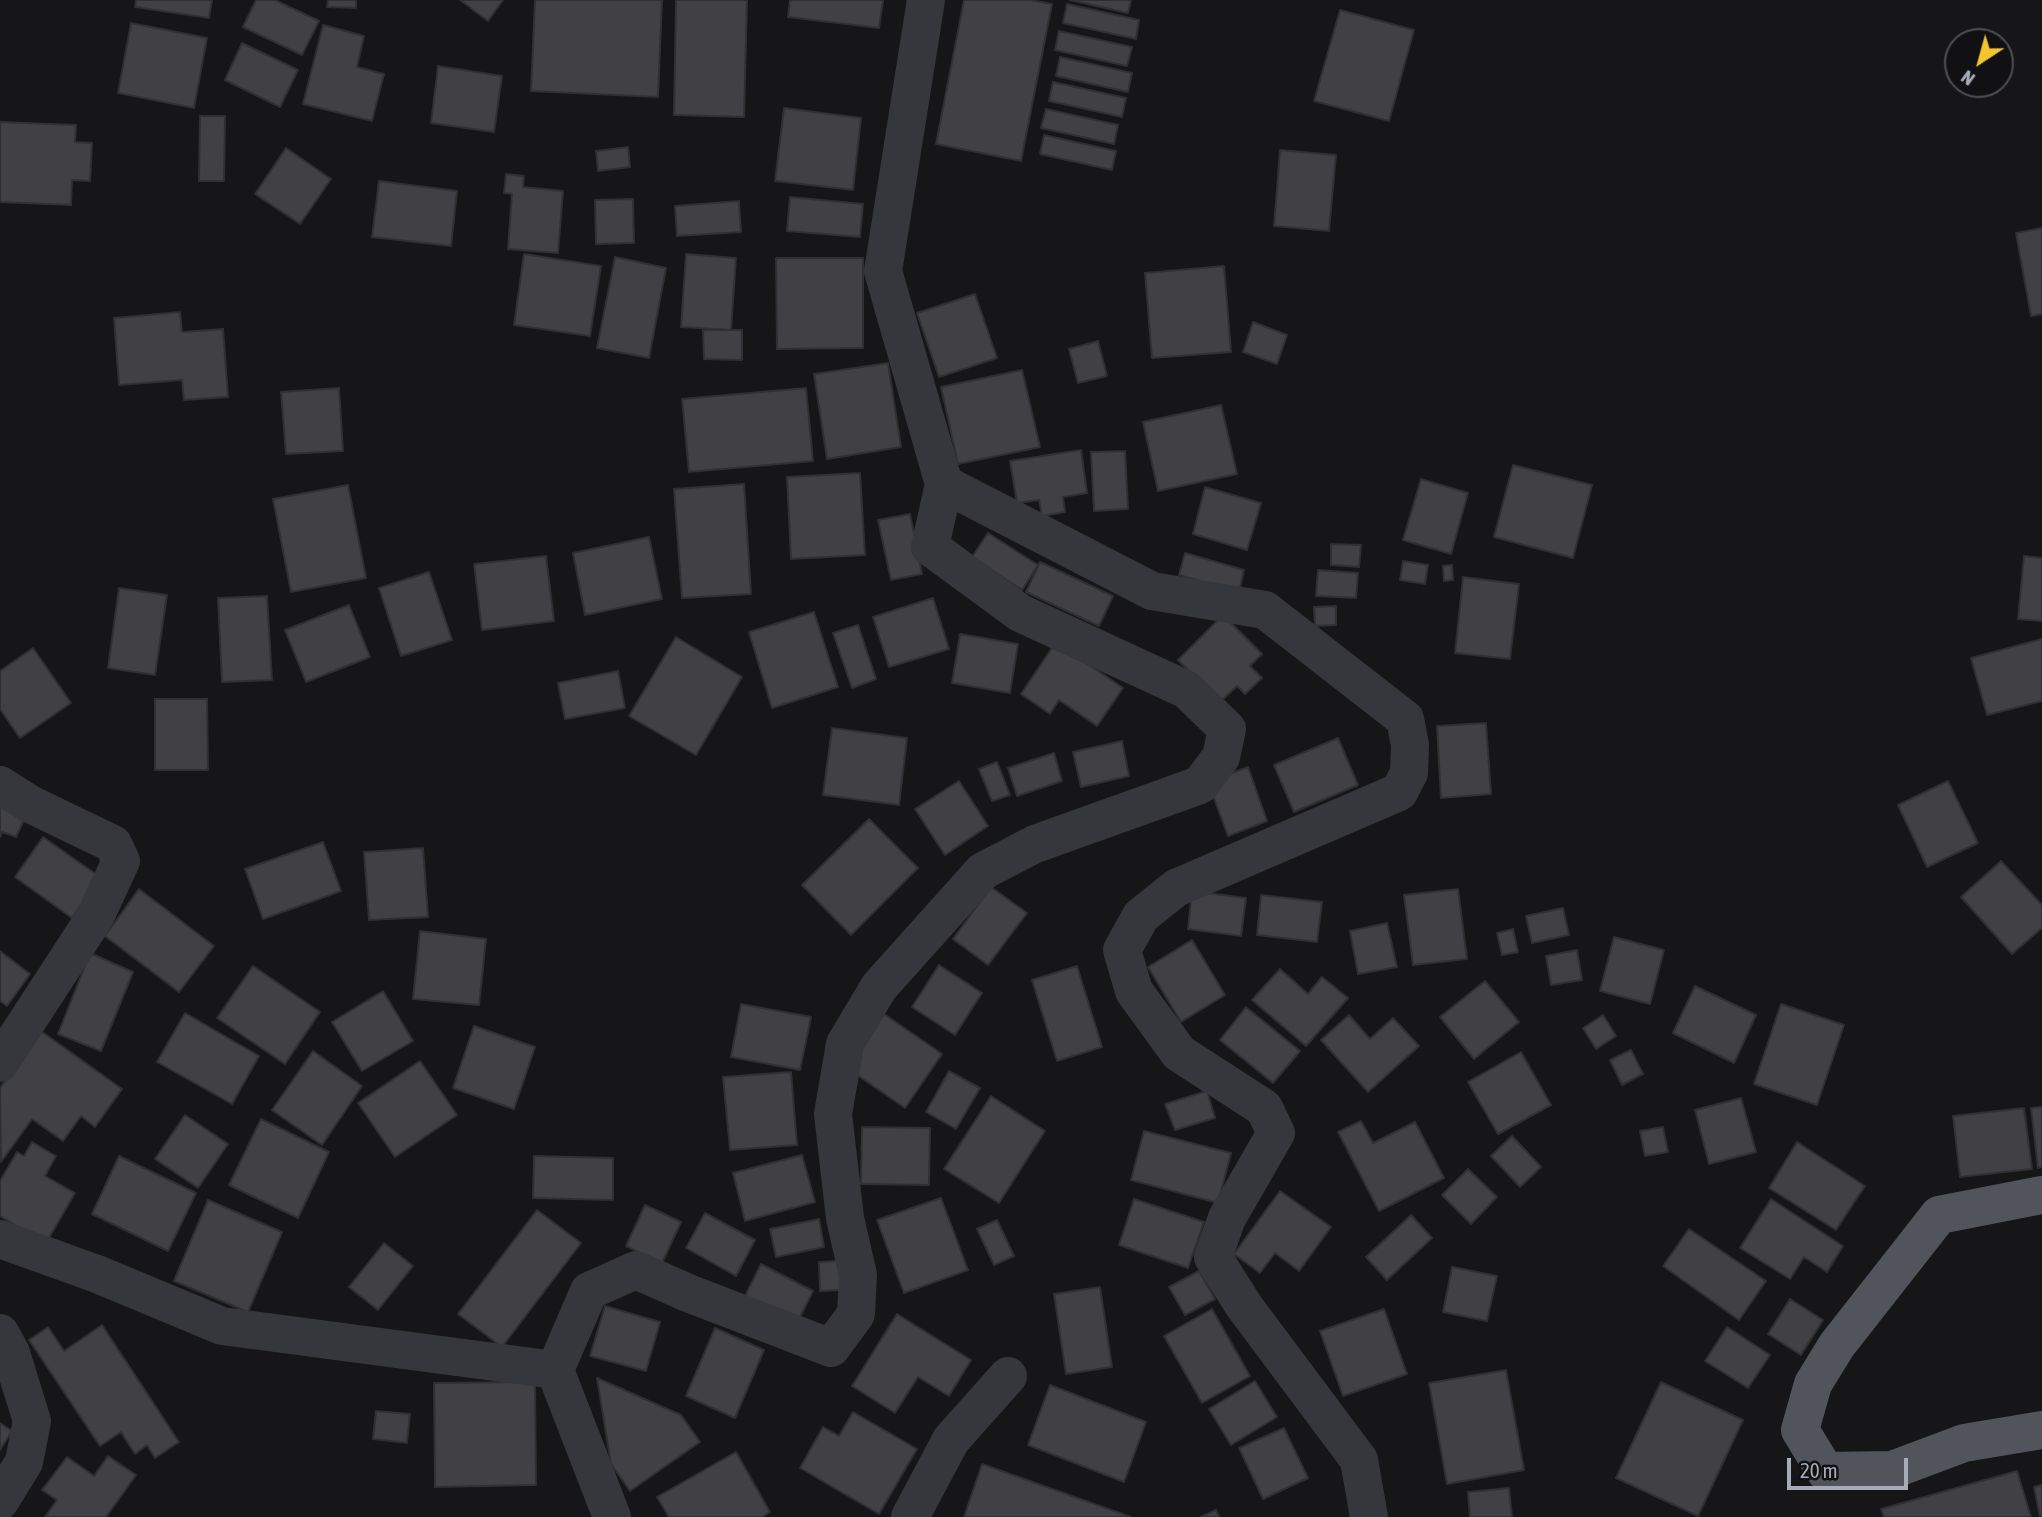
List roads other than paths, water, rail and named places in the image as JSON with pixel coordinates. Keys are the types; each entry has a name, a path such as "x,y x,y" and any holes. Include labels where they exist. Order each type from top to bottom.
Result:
{"main road":[{"path":"2042,1195 1939,1215 1837,1345 1814,1384 1800,1430 1825,1471 1892,1470 1965,1443 2042,1430"}],"street":[{"path":"612,1517 555,1370 589,1292 636,1270 831,1348 856,1314 858,1275 845,1218 833,1114 845,1044 879,987 983,871 1035,844 1200,785 1221,757 1227,729 1187,690 1020,613 930,547 944,484 883,271 926,0"},
{"path":"944,484 1152,591 1265,610 1405,719 1410,745 1409,773 1399,792 1177,888 1141,916 1122,950 1134,991 1179,1053 1264,1108 1276,1133 1227,1218 1213,1257 1244,1306 1359,1460 1369,1517"},
{"path":"0,785 30,804 113,844 121,861 94,917 0,1062"},
{"path":"0,1239 97,1273 222,1326 555,1370"},
{"path":"0,1333 11,1353 32,1421 24,1462 0,1501"},
{"path":"910,1517 951,1440 1008,1376"}]}
